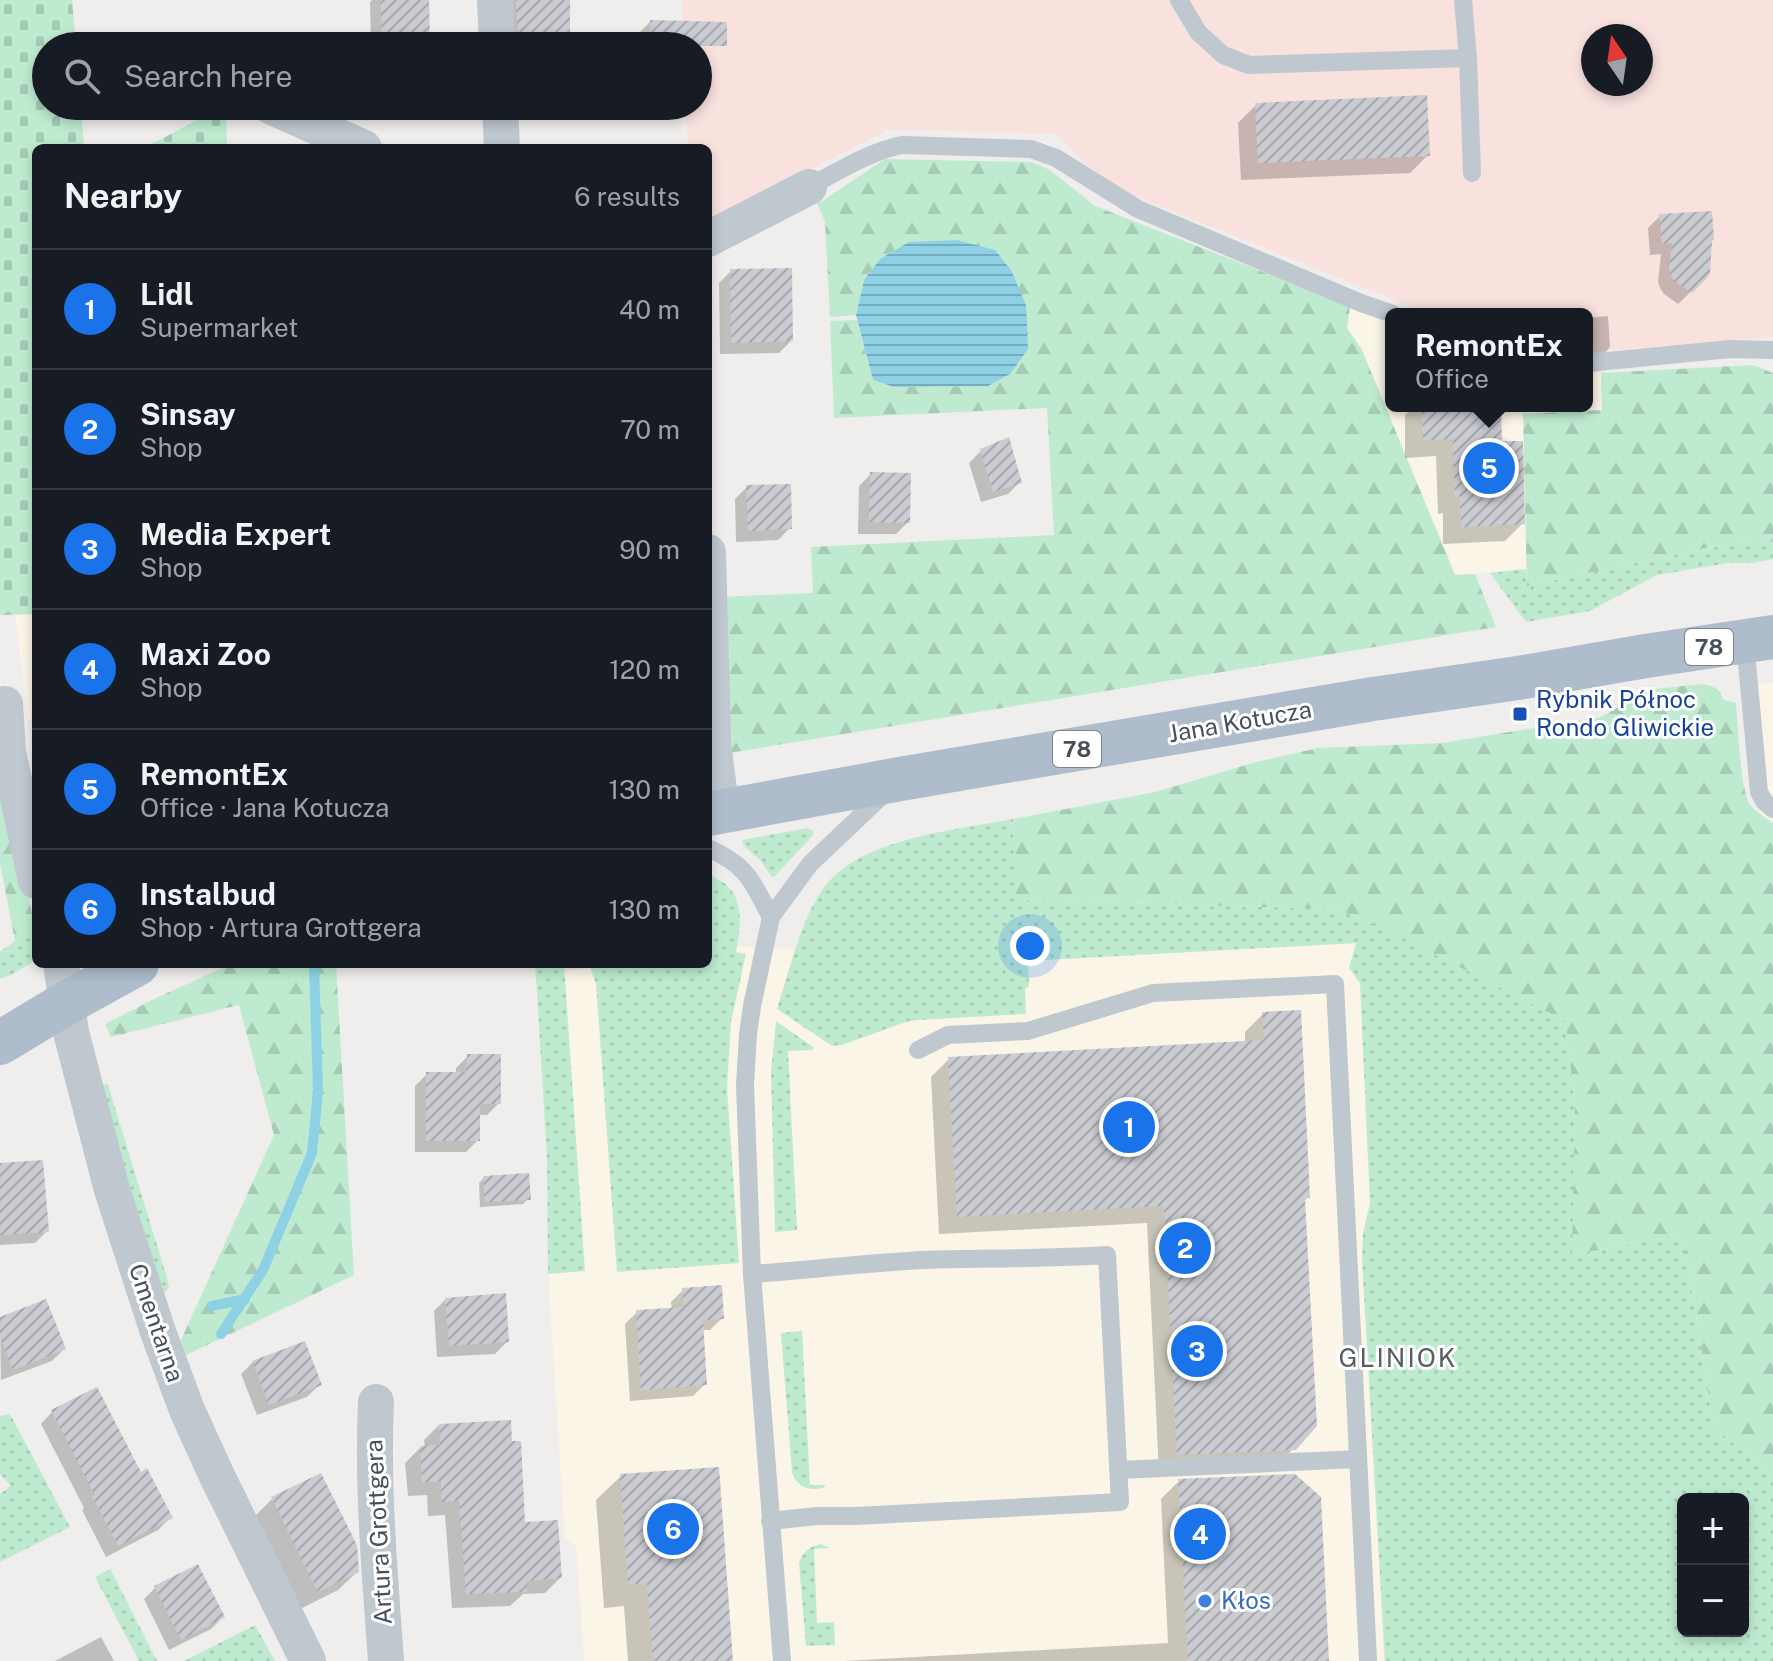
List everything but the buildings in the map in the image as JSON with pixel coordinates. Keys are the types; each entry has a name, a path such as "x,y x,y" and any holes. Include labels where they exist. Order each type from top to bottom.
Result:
{"main road":[{"name":"Jana Kotucza","path":"713,825 900,779 1373,699 1759,640"},
{"path":"0,1043 64,983 122,968"}],"street":[{"path":"495,0 496,32"},
{"path":"301,120 355,144"},
{"path":"501,120 502,144"},
{"path":"712,237 809,187"},
{"path":"2,706 8,752 32,863"},
{"path":"712,706 713,825"},
{"name":"Cmentarna","path":"64,983 73,1041 112,1190 158,1332 187,1410 216,1474 308,1661"},
{"name":"Artura Grottgera","path":"376,1402 373,1449 386,1661"}],"lane":[{"path":"1179,0 1198,32 1223,55 1249,65 1468,58"},
{"path":"1463,0 1472,173"},
{"path":"809,187 867,156 902,145 1031,149 1056,158 1138,209 1385,311"},
{"path":"1593,362 1730,349 1773,350"},
{"path":"1759,640 1759,792 1773,809"},
{"path":"782,1661 752,1274 745,1062 752,1006 771,917 810,864 900,779"},
{"path":"713,825 729,857 752,882 771,917"},
{"path":"918,1050 948,1035 1028,1031 1153,993 1335,984 1368,1661"},
{"path":"752,1274 925,1260 1107,1255 1120,1502 817,1516 770,1521"},
{"path":"1119,1470 1358,1459"}],"shaded area":[{"path":"682,0 1773,0 1773,337 1593,352 1593,308 1414,308 1112,187 1055,134 889,129 712,220 712,144 688,144 687,120 712,120 712,32 683,32"},
{"path":"1350,306 1385,321 1385,405 1362,350 1347,328"},
{"path":"1593,372 1601,373 1602,410 1593,410"},
{"path":"1388,412 1562,412 1523,414 1526,569 1456,575"},
{"path":"15,614 32,614 32,720 28,720"},
{"path":"1773,682 1773,823 1761,814 1742,686"},
{"path":"1356,943 1349,968 1360,983 1370,1203 1362,1259 1384,1661 584,1661 576,1546 565,1539 549,1292 547,1158 535,977 587,968 712,968 712,945 905,954 1029,985 1027,961"}],"green space":[{"path":"0,0 72,0 75,32 32,32 32,120 82,120 84,144 32,144 32,614 0,615"},
{"path":"197,120 226,120 227,144 152,144"},
{"path":"885,159 1032,162 1050,170 1095,206 1350,306 1347,328 1362,350 1385,412 1388,412 1455,575 1475,574 1496,627 723,754 720,597 813,593 811,547 1054,535 1047,408 834,418 830,321 857,320 873,380 894,387 987,386 909,242 880,259 864,280 856,315 830,317 825,222 816,201 821,202"},
{"path":"1753,365 1773,373 1773,539 1706,548 1527,586 1523,414 1602,410 1601,373"},
{"path":"1773,539 1773,559 1657,575 1590,611 1526,622 1490,573 1526,569 1527,586 1706,548"},
{"path":"1702,684 1716,688 1724,700 1736,703 1746,795 1754,809 1773,823 1773,1474 1714,1428 1683,1234 1572,1255 1575,1107 1565,1021 1399,936 1337,909 1015,900 1013,819 1155,792 1256,762 1318,748 1443,743 1601,717 1655,689"},
{"path":"0,772 32,914 32,935 15,941 0,863"},
{"path":"1013,819 1016,900 1337,909 1399,935 1565,1021 1575,1107 1573,1255 1683,1234 1714,1428 1773,1474 1773,1661 1385,1661 1362,1259 1363,1233 1370,1203 1360,983 1349,968 1356,943 1028,961 1026,1014 917,1020 842,1045 832,1046 777,1009 796,947 823,889 839,872 860,858 884,847"},
{"path":"808,828 813,835 772,877 742,840"},
{"path":"712,877 720,880 735,896 740,917 736,952 746,954 731,1022 727,1088 739,1263 617,1272 596,984 590,968 712,968"},
{"path":"32,935 32,962 0,979 0,952 15,941"},
{"path":"222,968 336,968 354,1275 180,1358 178,1348 181,1340 274,1135 239,1005 111,1037 105,1024"},
{"path":"535,968 564,968 585,1271 548,1274 547,1158"},
{"path":"776,1021 813,1050 788,1051 797,1230 775,1232 771,1072"},
{"path":"100,1084 108,1085 167,1278 169,1288 163,1294 160,1294"},
{"path":"802,1331 810,1485 826,1485 818,1489 800,1484 792,1472 781,1333"},
{"path":"10,1414 70,1527 0,1562 0,1494 11,1486 0,1474 0,1416"},
{"path":"821,1544 829,1548 814,1549 817,1623 834,1622 835,1645 806,1646 799,1563 807,1550"},
{"path":"110,1569 157,1661 139,1661 95,1577"},
{"path":"255,1625 275,1661 184,1661"}],"water":[{"path":"957,240 995,250 1011,270 1026,305 1028,349 1010,374 988,386 894,387 873,380 856,315 864,280 880,259 909,242"}],"waterway":[{"path":"221,1334 263,1270 312,1153 318,1091 314,968"},
{"path":"212,1306 245,1299"}],"place":[{"name":"RemontEx","path":"1489,468"},
{"name":"Rybnik Północ Rondo Gliwickie","path":"1520,714"},
{"name":"Lidl","path":"1129,1127"},
{"name":"Sinsay","path":"1185,1248"},
{"name":"Media Expert","path":"1197,1351"},
{"name":"Instalbud","path":"673,1529"},
{"name":"Maxi Zoo","path":"1200,1534"},
{"name":"Kłos","path":"1205,1601"}],"district":[{"name":"GLINIOK","path":"1398,1358"}]}
